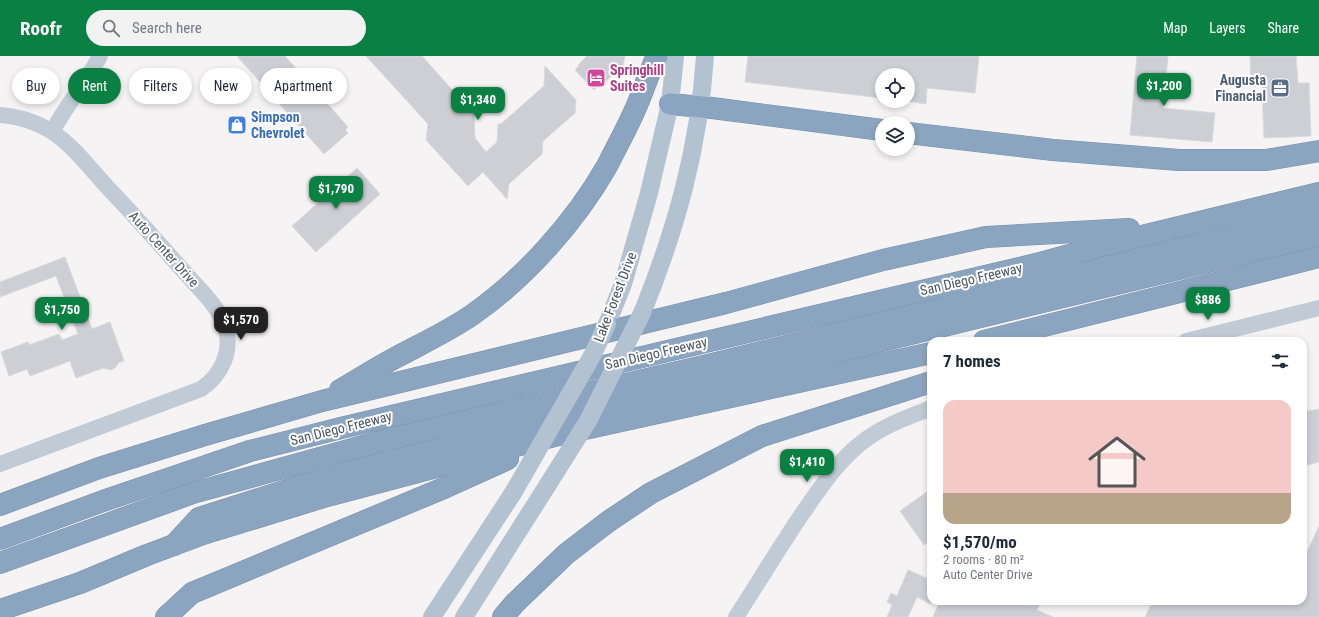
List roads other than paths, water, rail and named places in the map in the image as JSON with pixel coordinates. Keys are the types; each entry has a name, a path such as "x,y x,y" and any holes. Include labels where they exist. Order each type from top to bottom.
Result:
{"highway":[{"path":"322,401 395,358 444,333 470,316 483,307 518,277 538,257 579,209 599,178 635,111 649,71 657,56"},
{"path":"670,104 875,129"},
{"path":"915,134 1053,150 1179,160 1266,160 1319,151"},
{"name":"San Diego Freeway","path":"0,539 173,477 258,449 378,419 1036,264 1102,246 1319,193"},
{"path":"0,563 193,493 388,439 859,328 1319,214"},
{"path":"0,505 98,468 322,401 726,303 883,260 986,237 1182,226"},
{"path":"174,545 199,518 325,478 474,440 1319,235"},
{"path":"1011,337 1319,257"},
{"path":"0,610 80,583 147,555 203,534 327,496 562,434 927,354"},
{"path":"503,617 515,603 566,554 609,521 651,493 762,436 927,383"},
{"path":"166,617 192,593 444,488 562,434"},
{"path":"13,617 80,583"}],"main road":[{"name":"Lake Forest Drive","path":"432,617 513,493 592,356 607,324 623,284 636,244 649,193 670,104 675,56"},
{"name":"Lake Forest Drive","path":"464,617 588,421 622,356 643,310 659,272 683,196 697,132 705,56"}],"street":[{"path":"52,132 100,56"},
{"name":"Auto Center Drive","path":"0,115 17,117 31,121 52,132 68,145 145,227 216,309 222,319 226,332 227,352 223,363 214,378 205,386 196,391 0,464"},
{"path":"1202,337 1319,308"},
{"path":"736,617 825,481 841,461 865,440 881,429 927,410"}],"place":[{"name":"Springhill Suites","path":"596,78"},
{"name":"Augusta Financial","path":"1280,88"},
{"name":"Simpson Chevrolet","path":"237,125"}]}
